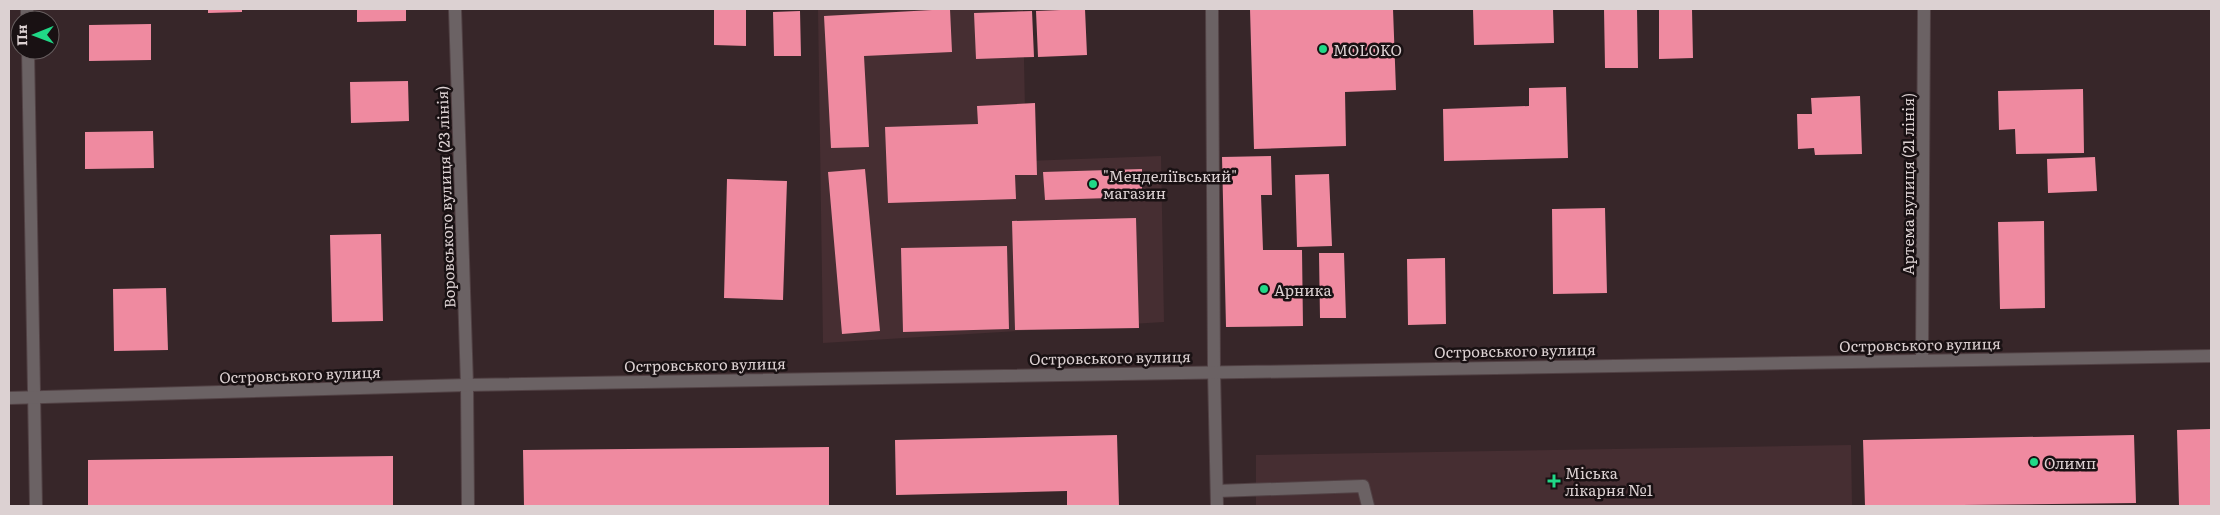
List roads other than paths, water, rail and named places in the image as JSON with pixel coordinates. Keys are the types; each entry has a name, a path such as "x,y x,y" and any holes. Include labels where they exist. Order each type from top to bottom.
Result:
{"street":[{"name":"Воровського вулиця (23 лiнiя)","path":"455,9 467,385 468,506"},
{"path":"1212,9 1214,371 1217,506"},
{"name":"Артема вулиця (21 лiнiя)","path":"1922,360 1924,9"},
{"path":"28,60 36,506"},
{"name":"Островського вулиця","path":"9,398 467,385 1214,371 2211,356"},
{"path":"1217,491 1363,486 1368,506"}],"place":[{"name":"MOLOKO","path":"1323,49"},
{"name":"\"Менделіївський\" магазин","path":"1093,184"},
{"name":"Арника","path":"1264,289"},
{"name":"Олимп","path":"2034,462"},
{"name":"Міська лікарня №1","path":"1554,481"}]}
